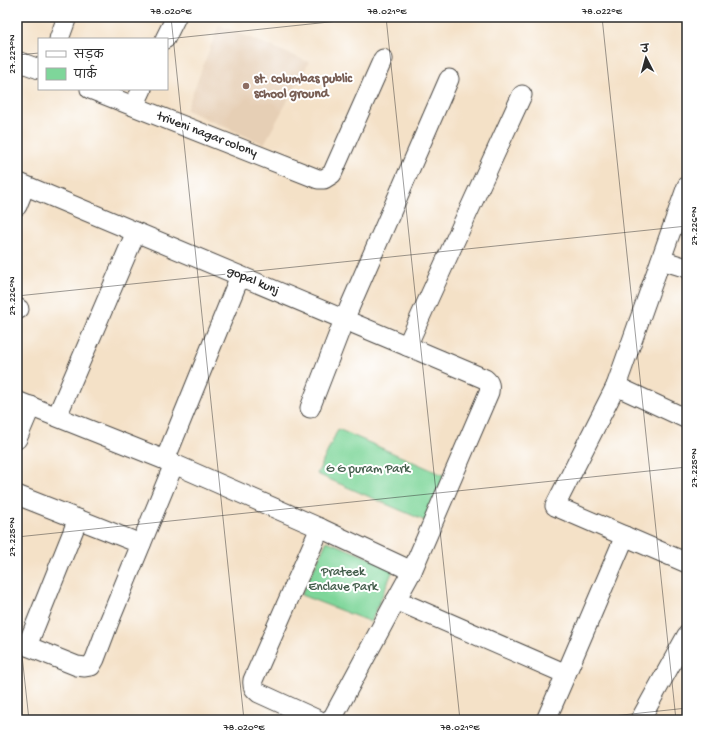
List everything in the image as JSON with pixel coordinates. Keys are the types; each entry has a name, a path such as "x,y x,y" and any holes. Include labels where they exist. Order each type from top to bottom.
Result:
{"street":[{"path":"59,38 68,17"},
{"path":"166,38 176,17"},
{"name":"triveni nagar colony","path":"93,90 318,179 324,179 332,174 383,59"},
{"path":"17,60 38,69"},
{"path":"310,408 344,320 449,80"},
{"path":"134,106 142,90"},
{"path":"408,346 522,95"},
{"path":"17,206 21,184"},
{"name":"gopal kunj","path":"21,184 485,379 490,387 489,392 412,571"},
{"path":"687,186 616,386 555,506 687,563"},
{"path":"57,416 136,232"},
{"path":"661,260 687,268"},
{"path":"78,520 22,644 77,666 85,667 91,666 95,659 140,544 240,276"},
{"path":"616,386 687,419"},
{"path":"17,439 24,403 170,462 320,528 412,571 333,717 329,720"},
{"path":"17,495 140,544"},
{"path":"318,720 259,693 252,685 320,528"},
{"path":"546,720 625,536"},
{"path":"396,600 566,674"},
{"path":"640,720 687,635"}],"shaded area":[{"name":"st. columbas public school ground","path":"219,25 309,62 264,144 186,110"}],"green space":[{"name":"G G puram Park","path":"338,429 450,478 430,523 317,474"},
{"name":"Prateek Enclave Park","path":"327,541 394,568 371,622 301,595"}],"place":[{"name":"st. columbas public school ground","path":"246,86"}]}
